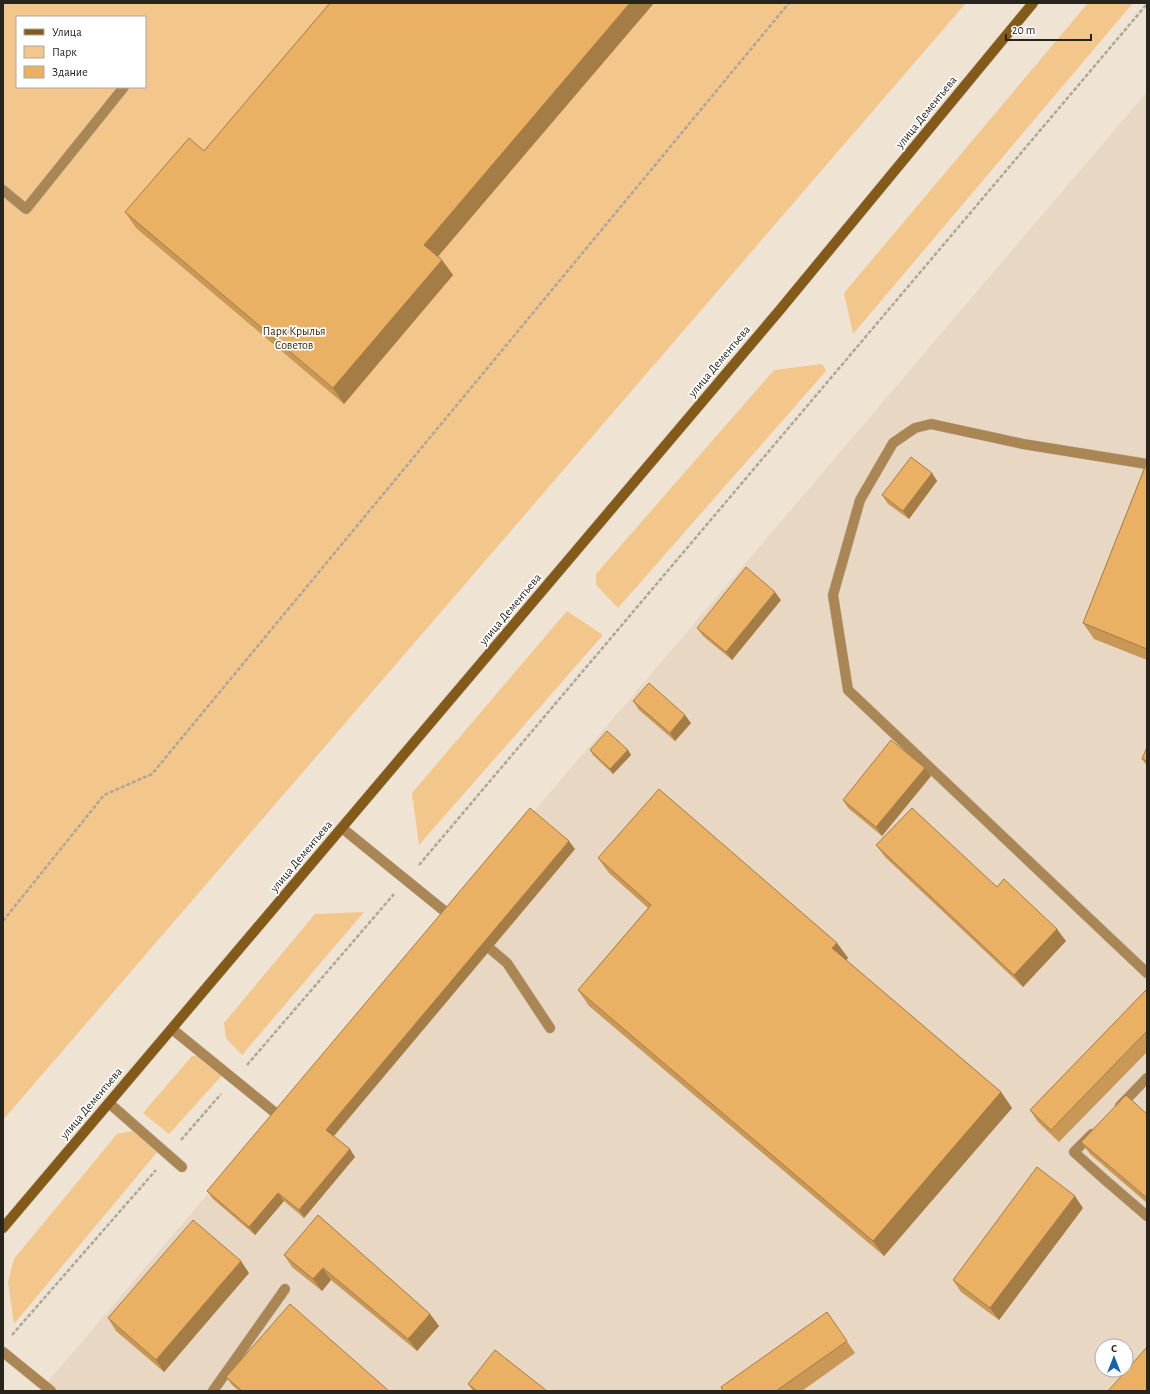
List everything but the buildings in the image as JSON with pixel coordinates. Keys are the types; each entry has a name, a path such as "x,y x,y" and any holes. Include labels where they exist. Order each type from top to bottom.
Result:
{"main road":[{"name":"улица Дементьева","path":"3,1228 774,317 1032,3"}],"lane":[{"path":"3,190 26,209 123,88"},
{"path":"1147,464 1023,444 931,424 915,428 893,443 860,500 833,595 848,690 1147,973"},
{"path":"342,828 461,925"},
{"path":"472,934 507,963 550,1028"},
{"path":"172,1029 273,1111"},
{"path":"1113,1112 1147,1078"},
{"path":"109,1103 182,1167"},
{"path":"1097,1129 1074,1152 1147,1216"},
{"path":"214,1391 285,1289"},
{"path":"3,1352 51,1391"}],"path":[{"path":"3,921 104,795 152,774 789,3"},
{"path":"8,1340 406,880 1147,4"}],"shaded area":[{"path":"1147,92 1147,1391 40,1391"}],"green space":[{"name":"Парк Крылья Советов","path":"3,3 966,3 3,1120"},
{"path":"1088,3 1133,3 853,334 844,293"},
{"path":"822,364 826,371 618,608 596,585 596,574 774,370"},
{"path":"567,611 603,635 419,845 412,793"},
{"path":"364,912 242,1055 226,1038 224,1023 315,914"},
{"path":"192,1056 208,1056 225,1072 169,1134 143,1113"},
{"path":"132,1131 158,1151 14,1324 8,1282 14,1259 117,1134"}]}
